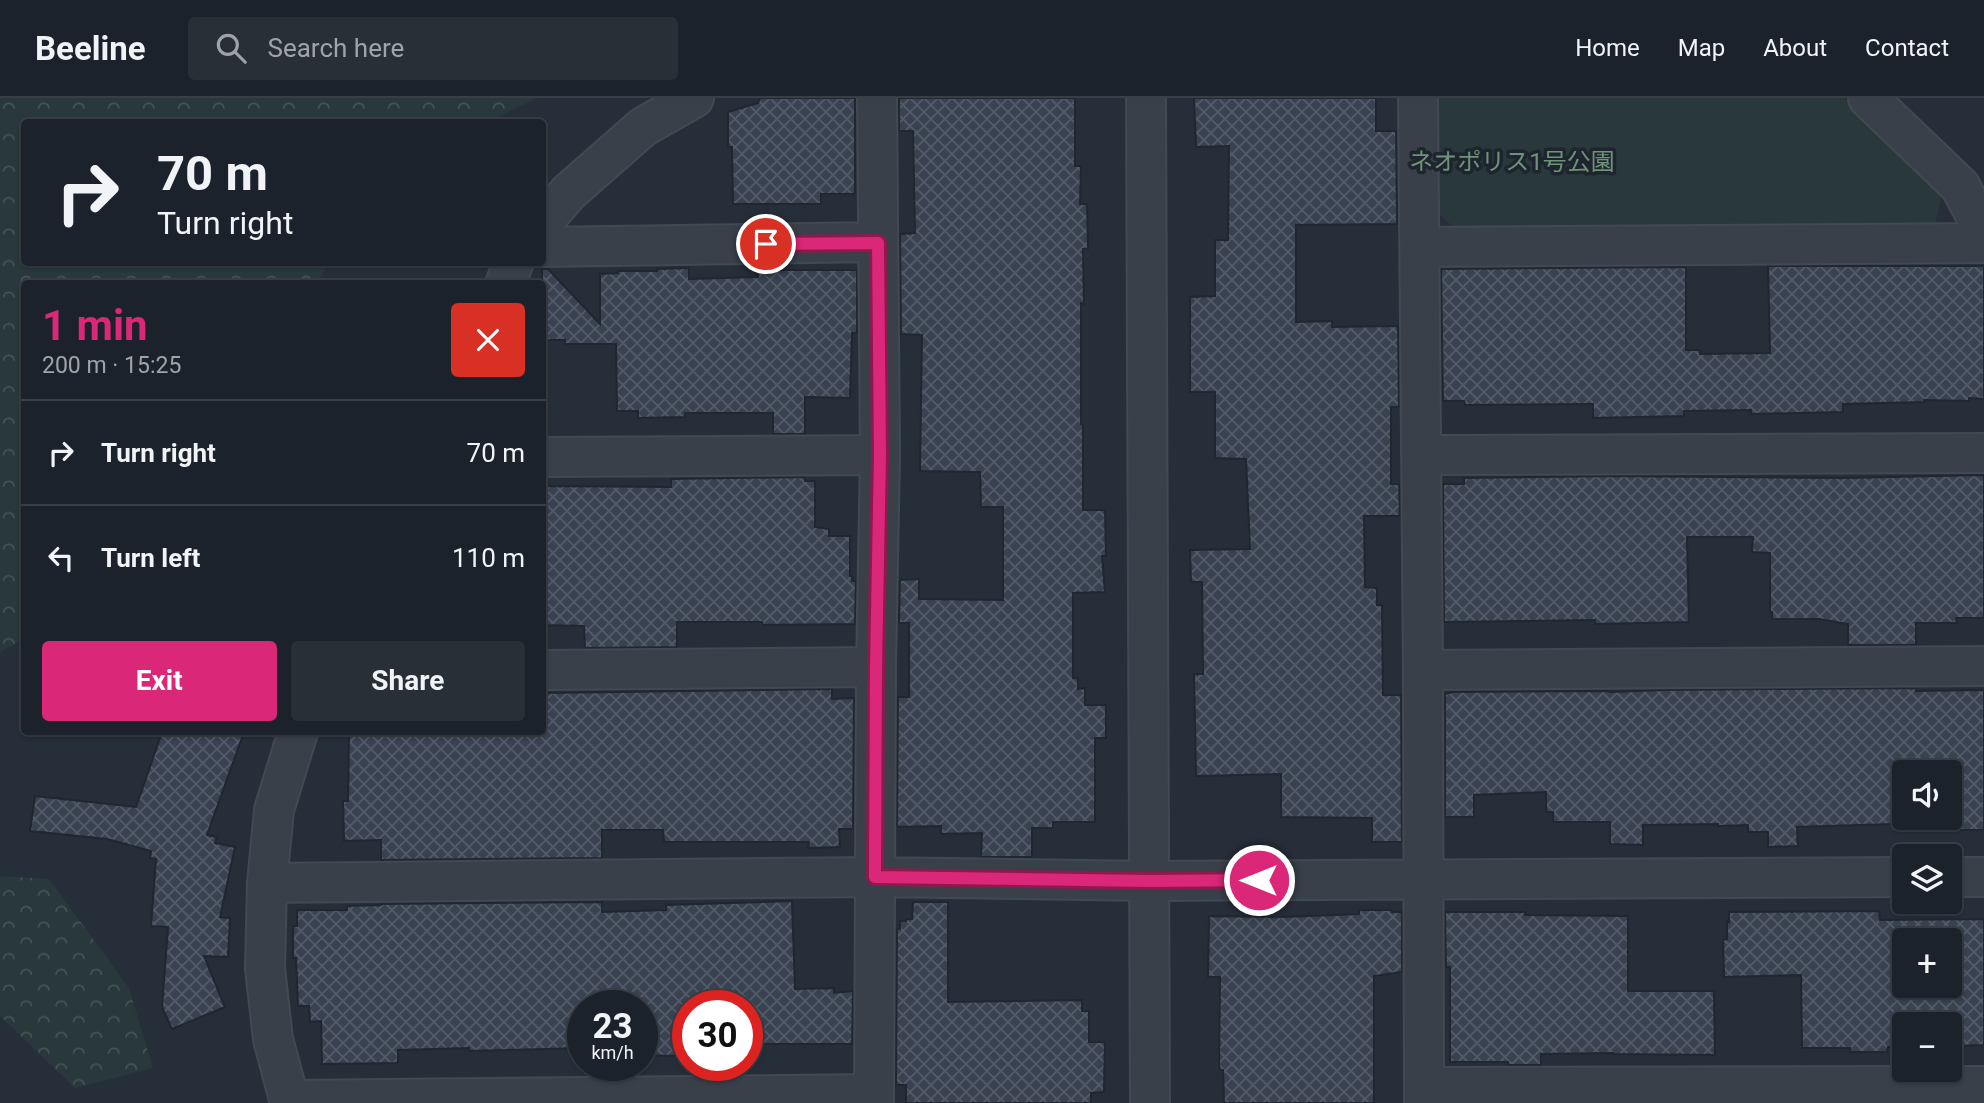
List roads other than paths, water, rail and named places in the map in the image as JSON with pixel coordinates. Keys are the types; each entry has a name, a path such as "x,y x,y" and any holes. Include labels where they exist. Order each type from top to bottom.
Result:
{"street":[{"path":"546,218 569,192 643,127 694,98"},
{"path":"297,735 274,810 267,883 265,968 273,1039 289,1101 874,1098 880,455 877,98"},
{"path":"1146,98 1150,1103"},
{"path":"1418,98 1421,247 1424,1095 1984,1086"},
{"path":"1868,98 1961,186 1984,232"},
{"path":"546,247 878,243"},
{"path":"1421,247 1984,243"},
{"path":"1422,455 1984,453"},
{"path":"546,457 880,455"},
{"path":"1423,670 1984,666"},
{"path":"546,670 876,667"},
{"path":"267,883 875,877 1150,881 1892,877"},
{"path":"1962,877 1984,877"}],"park label":[{"name":"ネオポリス1号公園","path":"1512,162"}]}
